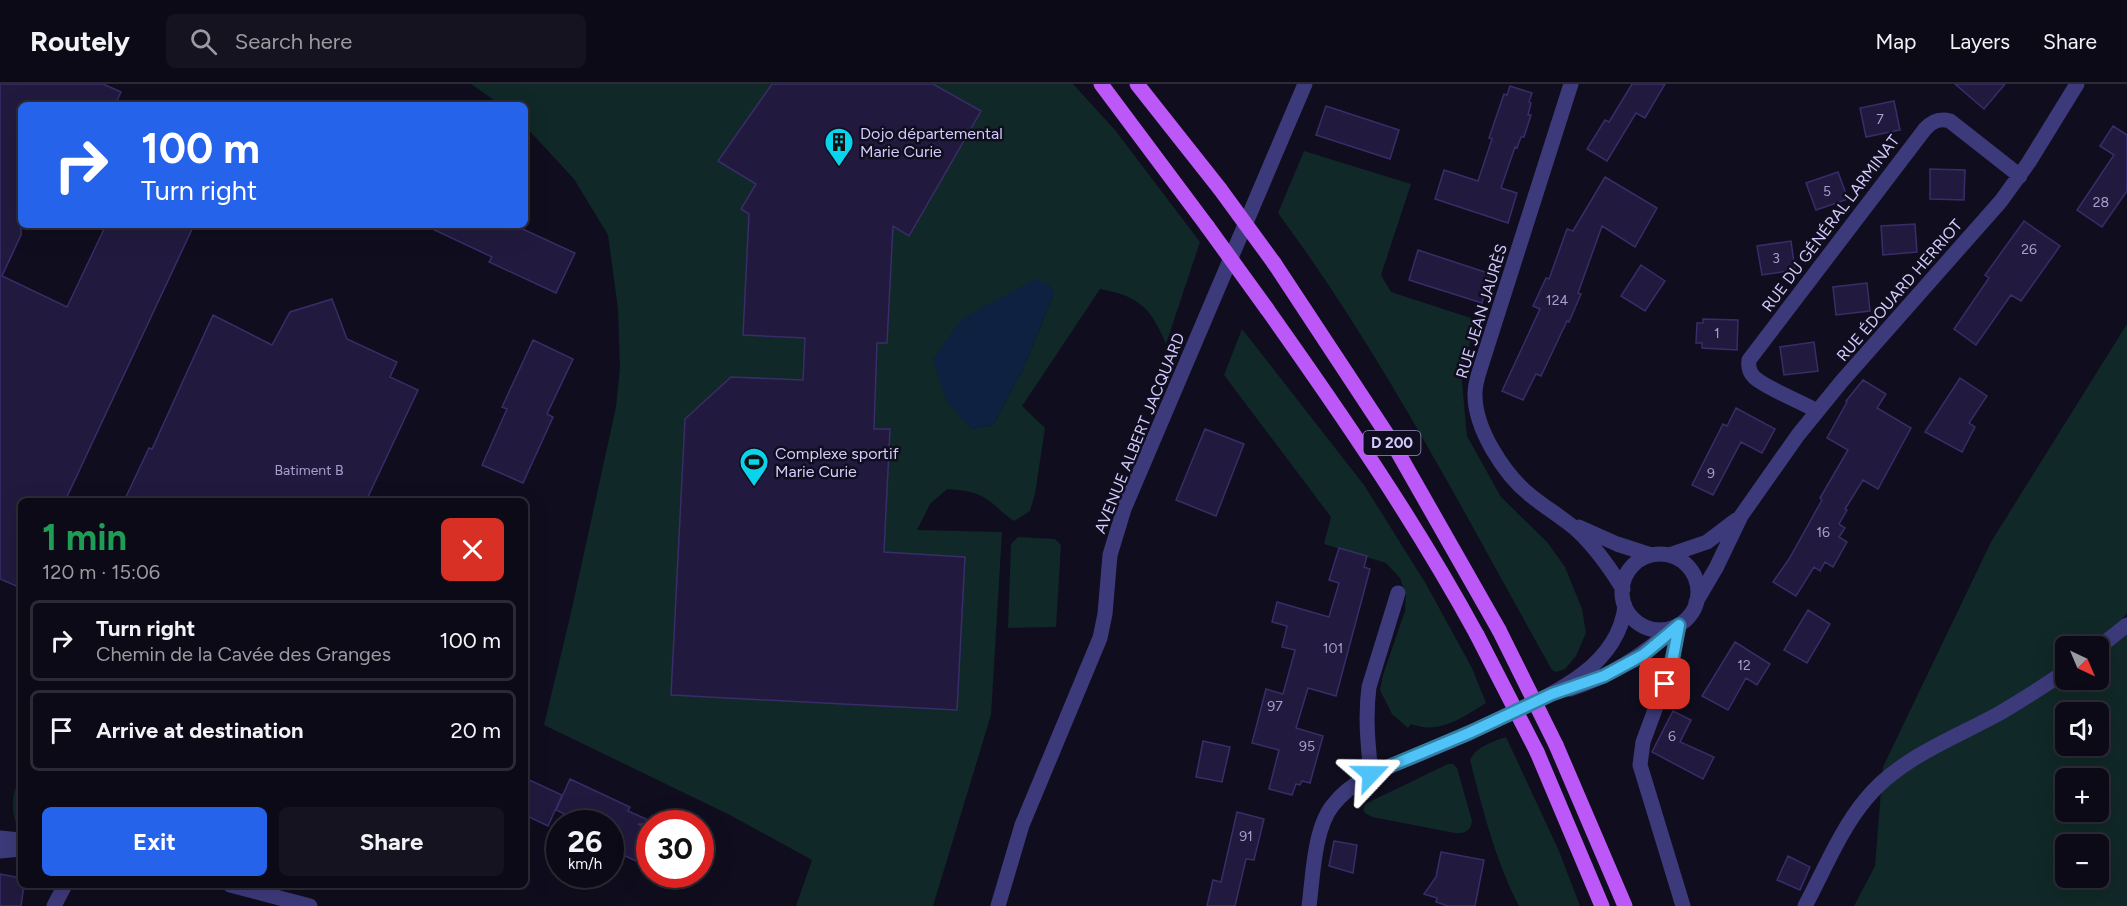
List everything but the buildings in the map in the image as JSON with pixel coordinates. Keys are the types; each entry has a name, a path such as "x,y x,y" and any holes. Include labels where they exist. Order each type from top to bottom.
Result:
{"main road":[{"name":"D 200","path":"1101,84 1268,309 1389,486 1457,598 1537,752 1602,906"},
{"name":"D 200","path":"1137,84 1220,189 1274,263 1380,423 1499,630 1556,745 1625,906"}],"street":[{"name":"AVENUE ALBERT JACQUARD","path":"998,906 1022,825 1100,638 1105,614 1110,555 1124,509 1305,84"},
{"name":"RUE JEAN JAURÈS","path":"1571,84 1481,366 1475,392 1476,403 1483,426 1502,465 1511,478 1531,496 1566,520 1617,544 1651,555"},
{"name":"RUE ÉDOUARD HERRIOT","path":"1696,602 1716,568 1741,516 1818,411 1996,207 2020,176 2077,84"},
{"name":"RUE DU GÉNÉRAL LARMINAT","path":"1818,411 1759,381 1750,372 1749,360 1925,129 1935,121 1942,119 1950,121 2020,176"},
{"name":"RUE ÉDOUARD HERRIOT","path":"1669,555 1707,542 1741,516"},
{"name":"RUE JEAN JAURÈS","path":"1566,520 1596,549 1623,589"},
{"path":"1309,906 1320,835 1326,814 1348,789 1371,774 1473,731 1552,694 1594,681 1649,650 1690,615 1696,602 1698,588 1694,574 1685,564 1669,555 1651,555 1638,561 1626,576 1623,589 1625,606 1621,627 1602,655 1581,675 1552,694"},
{"path":"1371,774 1366,717 1367,700 1398,593"},
{"path":"1625,606 1643,626 1656,629 1676,626"},
{"path":"2109,639 2127,625"},
{"path":"1676,626 1670,669 1643,742 1640,765 1683,906"},
{"path":"1805,906 1851,819 1867,797 1915,758 2000,712 2055,678"},
{"path":"0,838 18,840"},
{"path":"0,852 18,849"},
{"path":"54,906 63,888"},
{"path":"236,888 259,899 310,906"}],"green space":[{"name":"Complexe sportif Marie Curie","path":"471,84 1073,84 1115,130 1200,242 1166,344 1155,321 1142,306 1125,295 1100,289 1022,406 1045,428 1035,494 1030,511 1014,521 983,497 947,489 930,504 917,530 1002,532 991,715 933,906 796,906 812,860 730,815 544,725 616,407 620,368 618,309 608,235 574,179 528,129 528,102 497,102","holes":["1054,293 1023,369 993,425 971,429"]},
{"path":"1304,151 1411,184 1381,275 1391,292 1477,320 1461,372 1467,436 1501,497 1547,542 1565,567 1582,609 1586,633 1576,656 1565,669 1556,672 1552,670 1388,380 1317,267 1278,213"},
{"path":"2127,324 2127,613 2109,636 2055,636 2055,690 2109,690 2109,640 2127,627 2127,906 1854,906 1875,866 1883,767 1991,542"},
{"path":"1242,329 1364,485 1426,584 1472,668 1486,703 1469,714 1441,726 1422,727 1411,724 1408,728 1392,714 1380,690 1405,611 1406,595 1400,578 1386,563 1324,544 1331,517 1224,375"},
{"path":"1018,537 1055,539 1061,545 1056,627 1008,628 1011,544"},
{"path":"1506,737 1559,851 1580,906 1519,906 1503,871 1490,834 1470,760 1481,748"},
{"path":"1448,764 1453,764 1457,768 1472,821 1466,831 1455,833 1372,817 1365,813 1363,809 1365,804"},
{"path":"18,784 18,828 13,805"}],"water":[{"path":"1036,279 1049,285 1054,293 1023,369 993,425 971,429 946,400 933,359 962,319"}],"place":[{"name":"Dojo départemental Marie Curie","path":"839,168"},
{"name":"Complexe sportif Marie Curie","path":"754,488"}],"route":[{"path":"1371,774 1469,733 1552,694 1604,676 1643,655 1679,625 1676,647 1665,684"}]}
